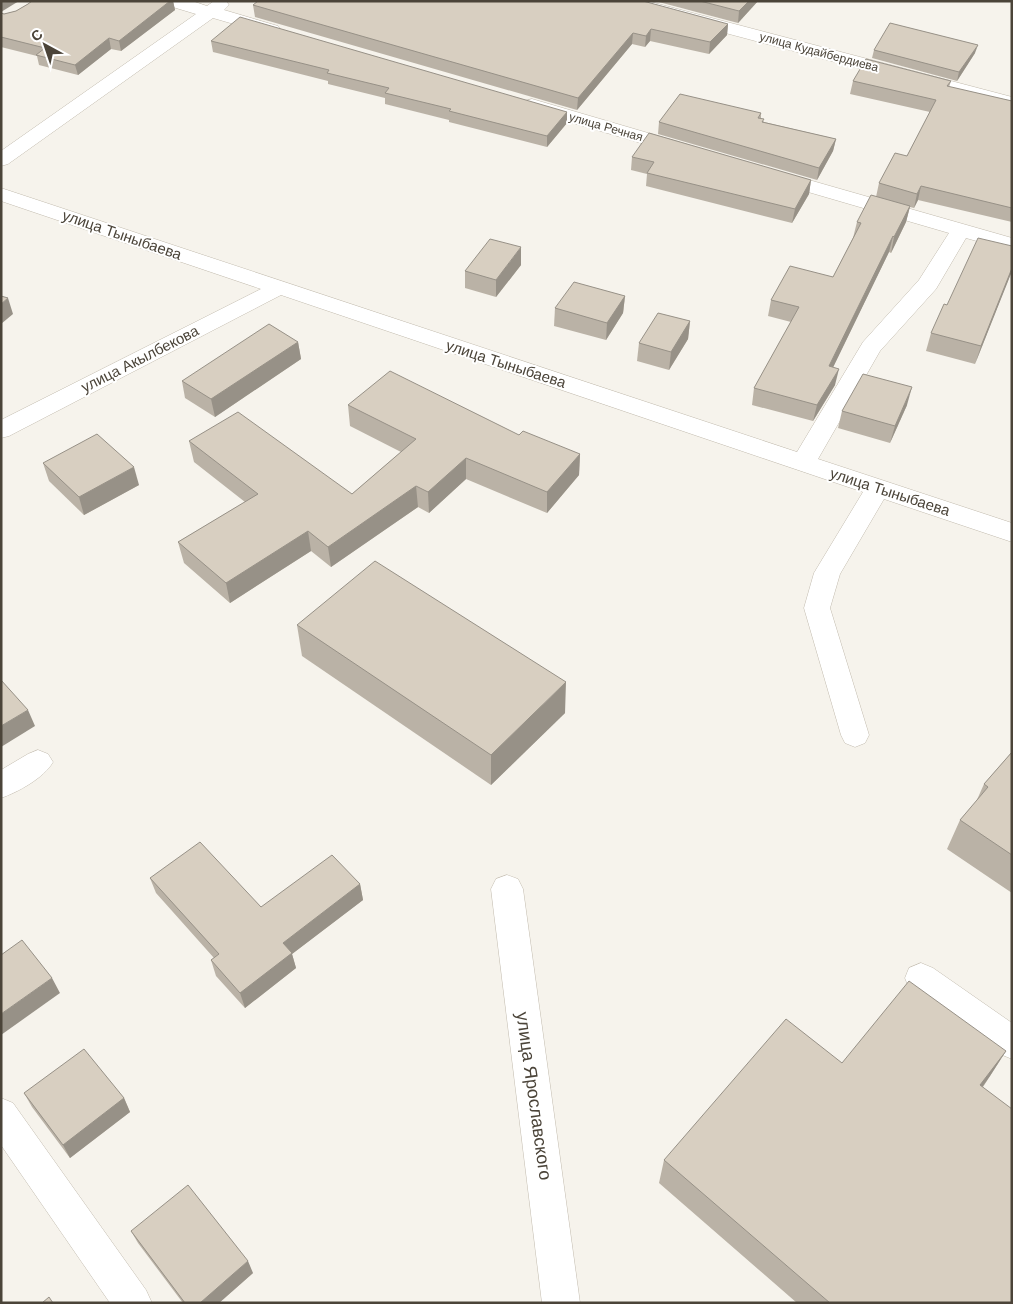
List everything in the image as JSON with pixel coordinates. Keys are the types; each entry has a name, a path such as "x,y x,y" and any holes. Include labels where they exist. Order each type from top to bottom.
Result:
{"street":[{"path":"172,1 218,6 286,34"},
{"name":"улица Кудайбердиева","path":"626,1 1012,103"},
{"path":"1,160 218,6"},
{"name":"улица Речная","path":"514,100 695,153"},
{"path":"761,172 1012,245"},
{"name":"улица Тыныбаева","path":"1,194 1012,533"},
{"path":"803,463 871,347 928,284 960,230"},
{"name":"улица Акылбекова","path":"1,430 279,288"},
{"path":"855,735 817,608 827,573 878,488"},
{"path":"1,786 38,762"},
{"name":"улица Ярославского","path":"507,889 562,1303"},
{"path":"921,978 1012,1042"},
{"path":"1,1115 133,1303"}],"building":[{"path":"32,1 170,1 119,41 109,38 75,65 36,55 45,48 1,37 1,13 16,11"},
{"path":"258,1 643,1 728,24 710,42 651,29 646,36 633,33 578,98 253,5"},
{"path":"700,1 749,1 739,11"},
{"path":"240,17 567,112 547,136 385,93 389,88 327,73 329,70 211,41"},
{"path":"890,23 978,45 959,72 874,50"},
{"path":"866,59 951,81 947,86 1012,101 1012,208 921,186 917,194 879,183 895,153 907,156 936,100 853,81"},
{"path":"680,94 761,113 758,118 764,119 762,122 836,139 819,168 659,122"},
{"path":"649,133 811,180 795,209 647,173 654,162 632,157"},
{"path":"871,195 910,206 893,236 829,366 839,369 817,405 754,388 799,307 771,300 790,266 833,277 861,223 857,222"},
{"path":"978,238 1012,246 1012,268 981,346 931,333 944,304 947,305"},
{"path":"490,239 521,247 496,280 465,271"},
{"path":"574,282 625,296 607,323 555,308"},
{"path":"1,296 8,298 1,304"},
{"path":"658,313 690,321 671,352 639,343"},
{"path":"269,324 298,342 211,399 182,381"},
{"path":"390,371 519,435 523,431 580,454 547,492 466,458 428,492 416,486 328,547 308,531 226,583 178,542 258,494 189,441 238,412 352,494 416,439 348,405"},
{"path":"863,374 912,387 895,426 842,411"},
{"path":"97,434 134,467 79,497 43,463"},
{"path":"375,561 566,682 491,755 297,625"},
{"path":"1,680 28,710 1,726"},
{"path":"1012,752 1012,855 960,820 988,787 984,784"},
{"path":"200,842 261,907 332,855 360,884 283,943 292,953 240,993 211,960 219,954 150,878"},
{"path":"22,940 52,978 1,1014 1,955"},
{"path":"909,981 1006,1051 980,1085 1012,1109 1012,1303 830,1303 664,1160 786,1019 842,1063"},
{"path":"84,1049 124,1098 63,1145 24,1093"},
{"path":"188,1185 248,1261 200,1303 185,1303 131,1231"},
{"path":"49,1297 53,1303 42,1303"}]}
